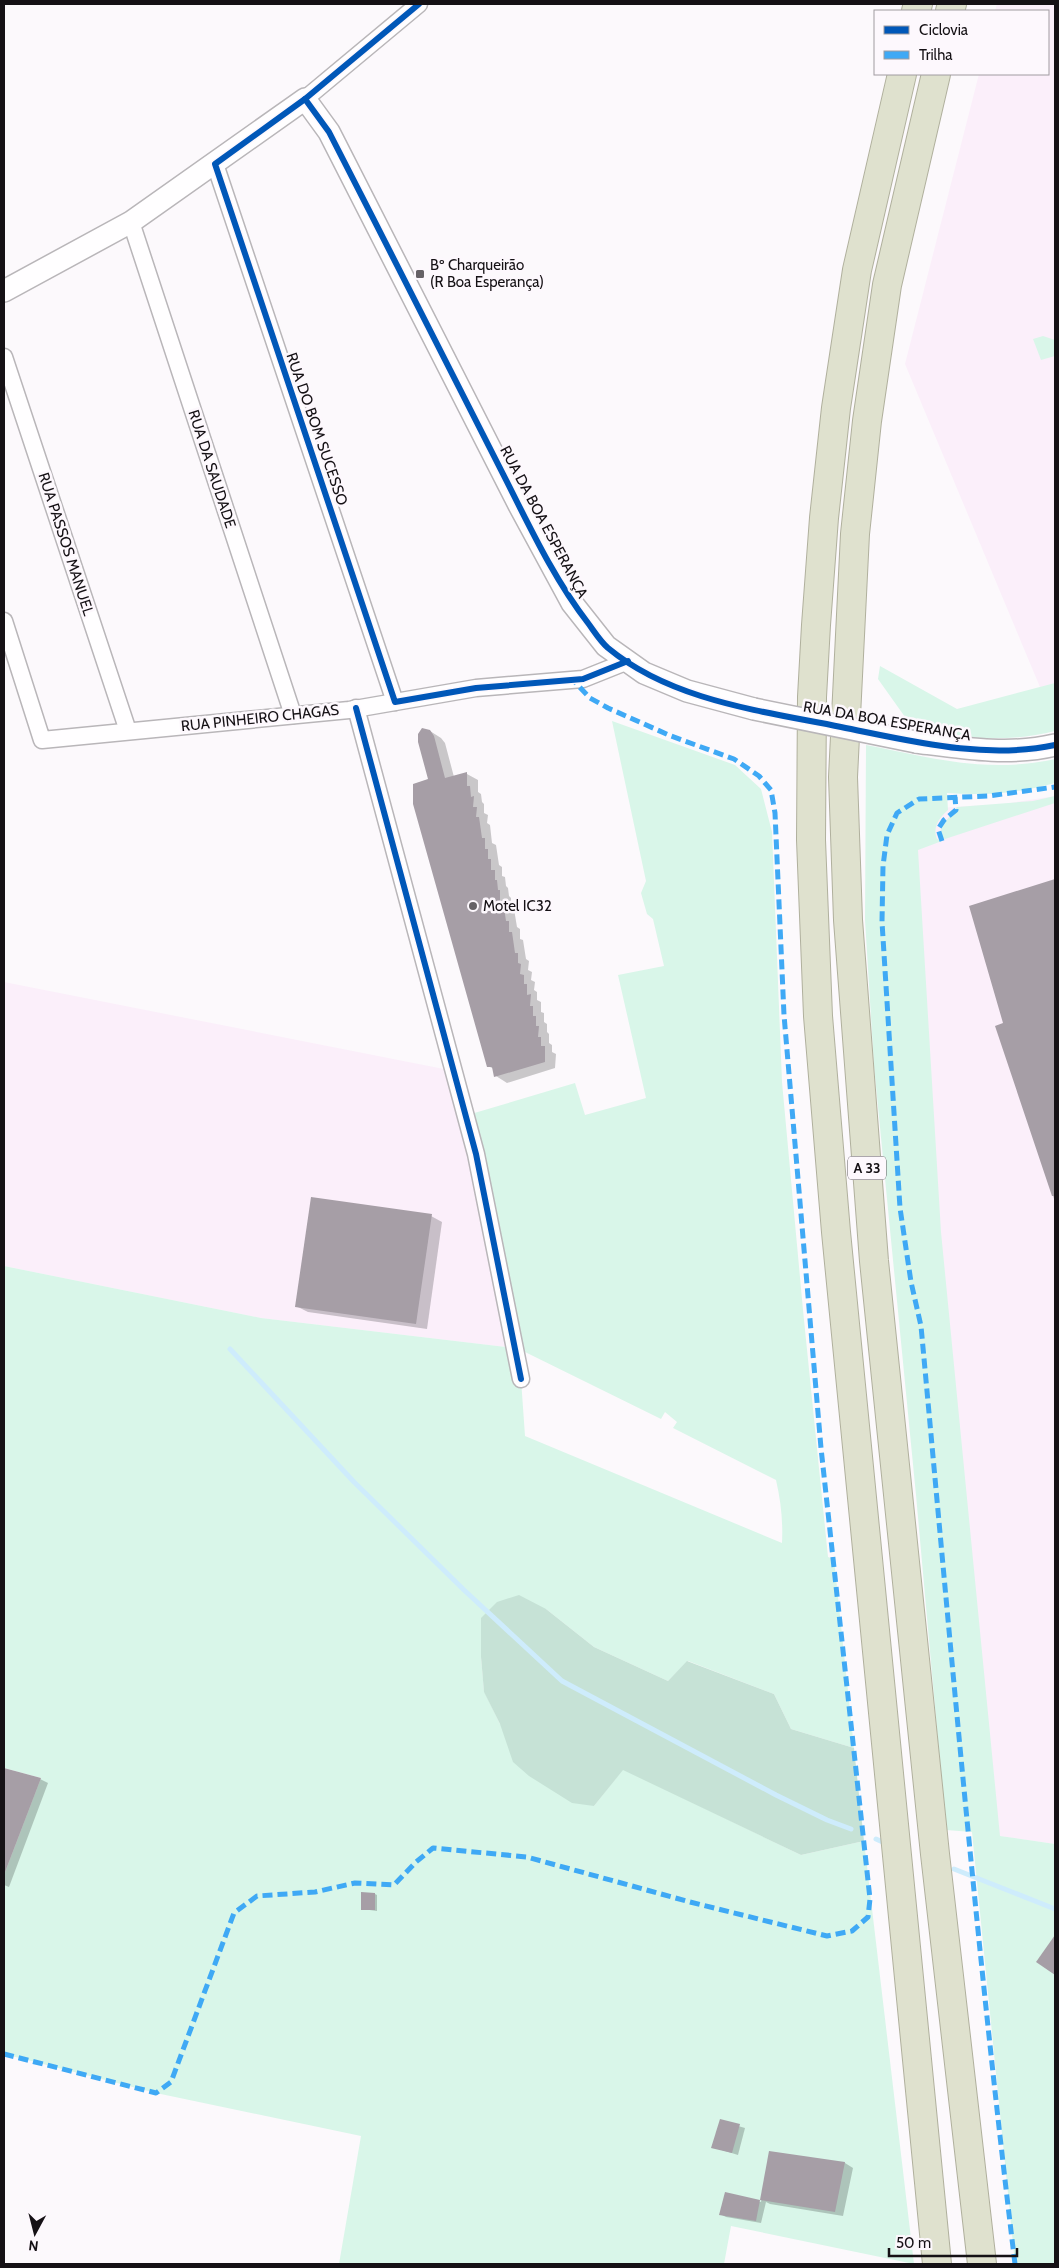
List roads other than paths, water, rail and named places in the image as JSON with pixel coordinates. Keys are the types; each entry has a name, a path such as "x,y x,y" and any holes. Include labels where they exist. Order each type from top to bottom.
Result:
{"highway":[{"name":"A 33","path":"902,75 857,270 836,408 824,518 812,697 812,848 818,1016 837,1242 937,2264"},
{"name":"A 33","path":"936,75 887,285 868,411 855,534 843,777 848,920 874,1261 935,1854 982,2264"}],"street":[{"path":"4,291 131,222 215,164 305,99 419,4"},
{"name":"RUA DA BOA ESPERANÇA","path":"305,99 329,132 519,506 572,603 606,646 644,673 687,692 754,709 916,742 984,750 1029,750 1055,745"},
{"name":"RUA DO BOM SUCESSO","path":"215,164 395,702"},
{"name":"RUA DA SAUDADE","path":"131,222 293,715"},
{"name":"RUA PASSOS MANUEL","path":"4,357 128,731"},
{"name":"RUA PINHEIRO CHAGAS","path":"4,621 42,740 356,708 476,688 582,679 628,661"},
{"path":"356,708 476,1154 520,1379"}],"waterway":[{"path":"230,1349 354,1482 464,1590 562,1681 776,1795 827,1820 851,1829"},
{"path":"876,1839 887,1844"},
{"path":"954,1869 1055,1909"}],"place":[{"name":"Bº Charqueirão (R Boa Esperança)","path":"420,274"},
{"name":"Motel IC32","path":"473,906"}]}
